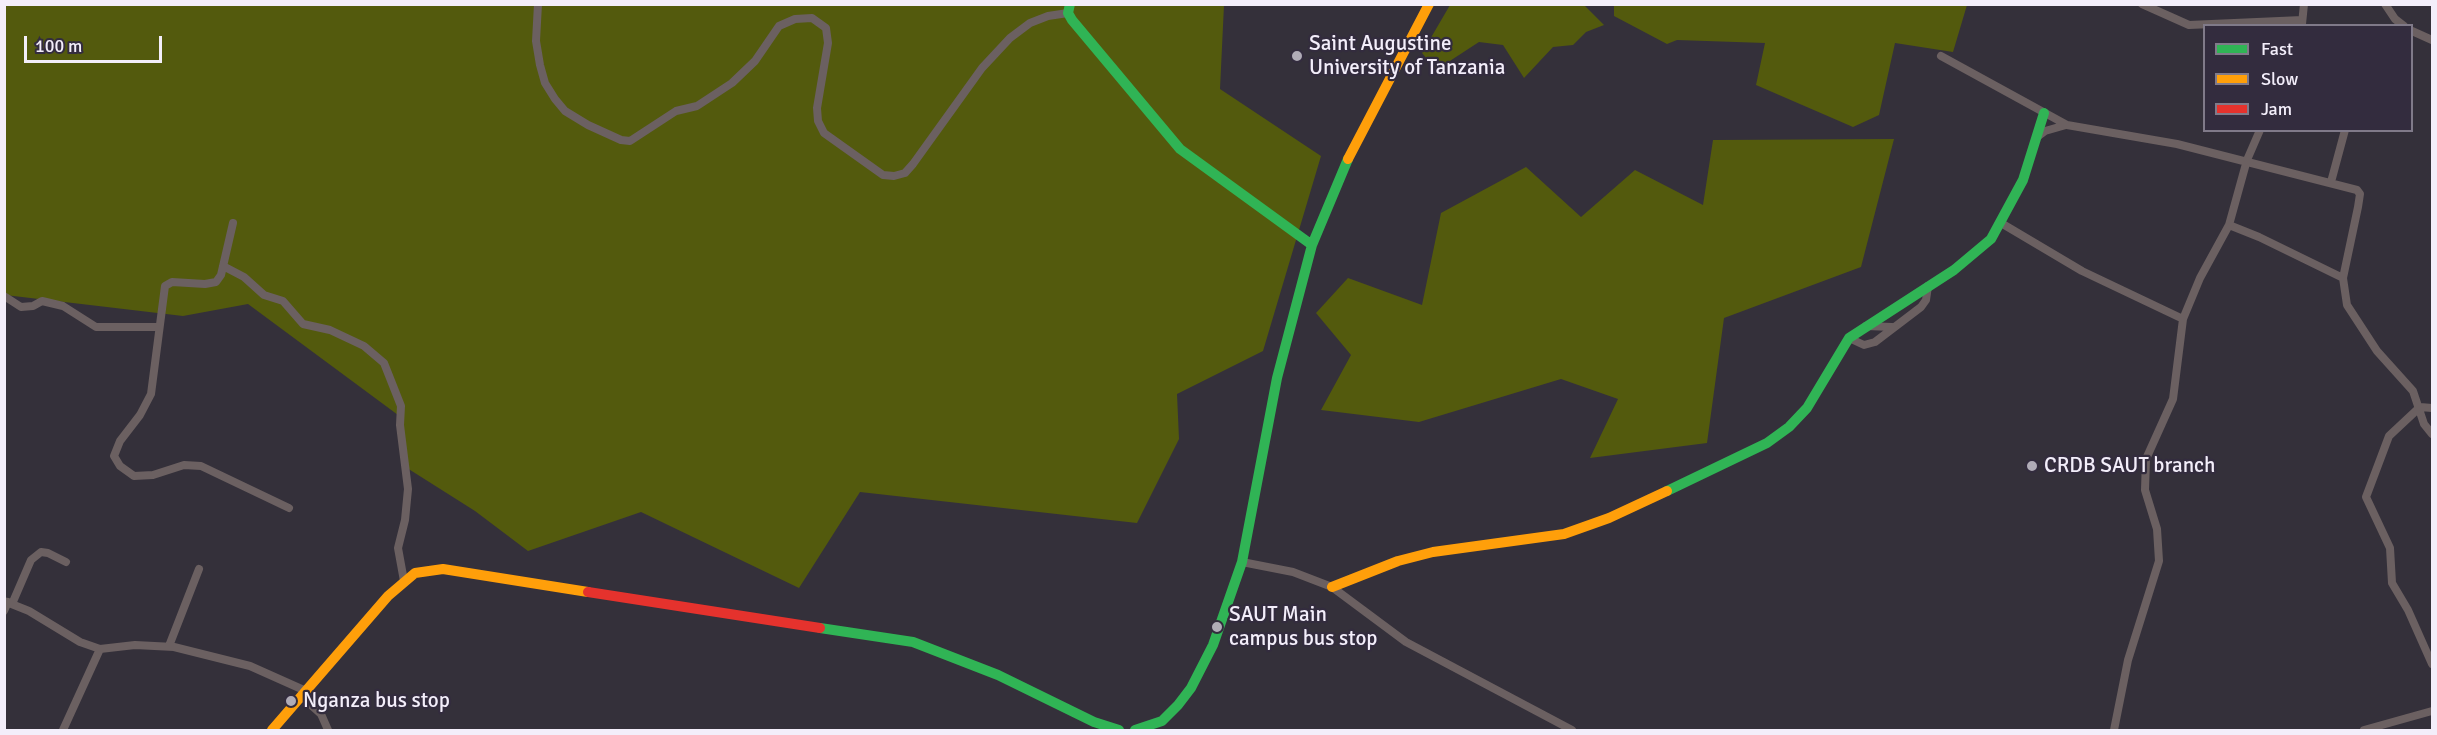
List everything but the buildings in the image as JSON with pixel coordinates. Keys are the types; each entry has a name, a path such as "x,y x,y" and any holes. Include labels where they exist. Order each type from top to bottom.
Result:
{"main road":[{"path":"1135,730 1162,721 1191,688 1213,645 1242,562 1277,378 1312,245 1350,154 1430,4"},
{"path":"1069,9 1101,57 1180,149 1312,245"},
{"path":"1332,587 1398,561 1432,552 1564,534 1609,518 1732,462 1767,443 1789,427 1807,408 1840,349 1850,338 1976,254 1991,239 2023,180 2044,113"},
{"path":"272,730 404,581 426,570 442,569 913,642 998,675 1094,722 1119,730"}],"street":[{"path":"538,4 536,41 540,65 555,99 565,111 588,125 621,140 630,141 676,111 696,106 732,83 755,61 779,26 795,19 812,18 826,28 828,43 817,108 824,133 883,175 894,177 904,173 913,164 982,68 1010,38 1030,23 1069,9"},
{"path":"2142,4 2189,25 2203,25"},
{"path":"2246,24 2302,23 2304,4"},
{"path":"2385,4 2401,24"},
{"path":"2413,31 2433,40"},
{"path":"1941,56 2067,125 2247,160 2357,190 2360,194 2343,278 2347,305 2360,328 2413,391 2424,424 2433,434"},
{"path":"2037,137 2045,131 2067,125"},
{"path":"2114,730 2128,660 2159,561 2159,544 2148,505 2145,467 2150,446 2173,399 2183,319 2200,278 2229,225 2247,160 2259,132"},
{"path":"2331,182 2344,132"},
{"path":"233,223 223,266 216,282 205,284 172,282 165,286 151,394 140,415 114,451 120,466 134,476 144,477 192,464 289,508"},
{"path":"2001,223 2082,271 2183,319"},
{"path":"2229,225 2343,278"},
{"path":"223,266 244,277 264,295 284,301 303,324 330,330 364,346 384,363 401,406 400,425 408,489 405,520 398,548 404,581"},
{"path":"1850,338 1858,344 1870,344 1921,307 1926,300 1928,284"},
{"path":"4,296 21,307 33,306 42,301 63,306 96,327 158,327"},
{"path":"1866,326 1893,327"},
{"path":"2433,408 2420,407 2389,436 2366,497 2390,548 2392,583 2408,609 2433,664"},
{"path":"4,611 31,560 41,552 66,562"},
{"path":"1242,562 1293,572 1332,587 1406,642 1572,730"},
{"path":"169,646 199,569"},
{"path":"8,602 29,611 80,642 100,649 135,645 169,646 250,666 304,694 321,714 328,730"},
{"path":"63,730 100,649"},
{"path":"2364,730 2433,711"}],"green space":[{"path":"1614,4 1967,5 1953,52 1895,43 1879,115 1853,127 1756,85 1765,43 1677,40 1667,44 1614,16"},
{"path":"5,5 1224,5 1220,89 1321,156 1263,351 1177,394 1179,439 1137,523 860,492 799,588 641,512 528,551 475,511 407,468 398,415 248,304 183,316 5,295"},
{"path":"1450,5 1584,5 1604,25 1586,32 1573,45 1553,47 1524,78 1503,45 1479,42 1436,70 1422,53"},
{"path":"1894,139 1861,267 1724,318 1707,443 1590,458 1618,399 1561,379 1419,422 1321,410 1351,355 1316,313 1348,278 1422,305 1441,213 1526,167 1581,217 1635,170 1703,205 1713,140"}],"traffic: fast":[{"path":"1070,4 1068,13 1072,20 1180,149 1312,245"},
{"path":"1667,491 1767,443 1789,427 1807,408 1849,338 1954,270 1991,239 2023,180 2044,113"},
{"path":"1135,730 1162,721 1178,705 1191,688 1213,645 1242,562 1277,378 1312,245 1348,159"},
{"path":"820,628 913,642 998,675 1094,722 1119,730"}],"traffic: slow":[{"path":"1348,159 1429,4"},
{"path":"1332,587 1398,561 1433,552 1564,534 1609,518 1667,491"},
{"path":"272,730 388,596 415,573 443,569 588,592"}],"traffic: jam":[{"path":"588,592 820,628"}],"place":[{"name":"Saint Augustine University of Tanzania","path":"1297,56"},
{"name":"CRDB SAUT branch","path":"2032,466"},
{"name":"SAUT Main campus bus stop","path":"1217,627"},
{"name":"Nganza bus stop","path":"291,701"}]}
